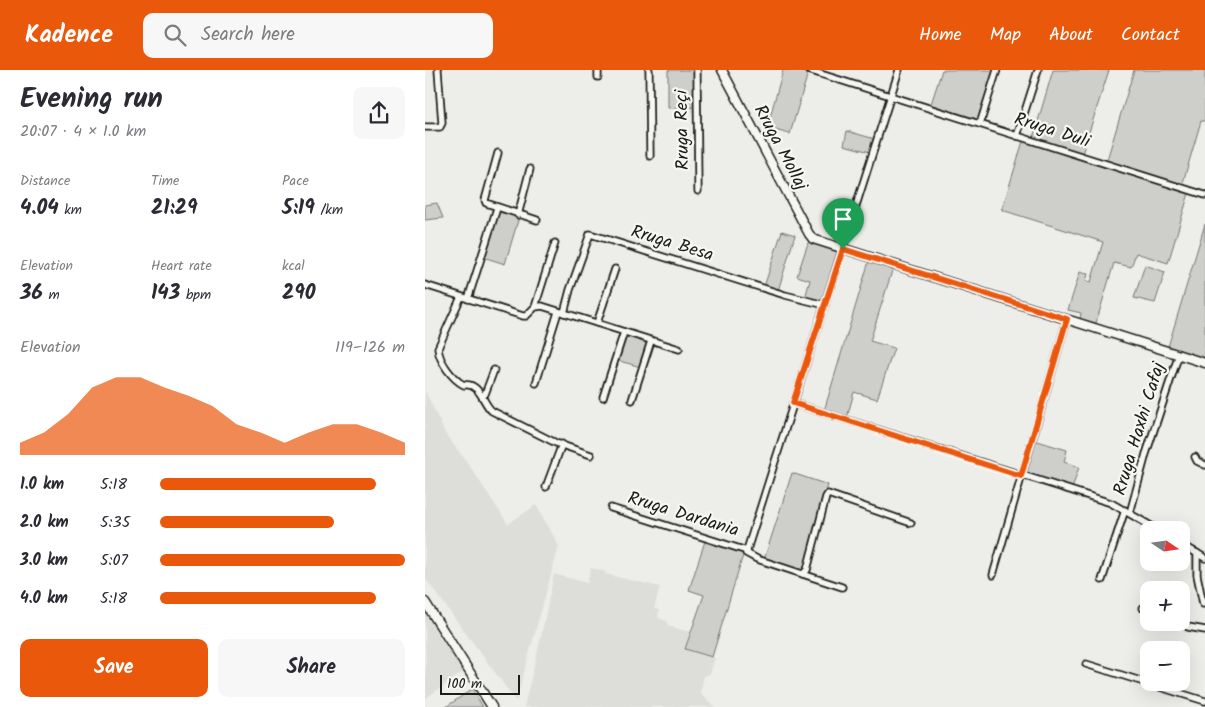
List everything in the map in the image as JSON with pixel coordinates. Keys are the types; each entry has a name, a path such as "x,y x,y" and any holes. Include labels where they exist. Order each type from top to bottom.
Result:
{"street":[{"path":"425,127 440,127 442,125 438,70"},
{"path":"598,70 598,77"},
{"path":"649,70 650,156"},
{"name":"Rruga Reçi","path":"697,70 698,191"},
{"name":"Rruga Mollaj","path":"722,70 809,234 813,238 1205,363"},
{"name":"Rruga Duli","path":"808,70 1205,195"},
{"path":"746,552 899,70"},
{"path":"980,124 997,70"},
{"path":"1017,136 1038,70"},
{"path":"498,153 485,200 486,203 537,220"},
{"path":"518,215 530,169"},
{"path":"468,299 497,208"},
{"name":"Rruga Besa","path":"561,312 590,234 785,295 825,305"},
{"path":"425,286 526,316 535,307 555,243"},
{"path":"597,323 615,269"},
{"path":"461,297 440,344 439,352 456,380 464,385 471,386 482,396 488,408 492,411 532,432 591,455"},
{"path":"535,307 542,306 679,350"},
{"path":"536,382 561,312"},
{"path":"993,574 1067,319"},
{"path":"603,397 623,332"},
{"path":"632,400 651,341"},
{"name":"Rruga Haxhi Cafaj","path":"1102,580 1127,512 1179,354"},
{"path":"482,396 485,394 494,370"},
{"path":"793,403 1111,503 1142,521"},
{"path":"545,487 562,444"},
{"path":"1195,456 1197,461 1205,465"},
{"path":"803,574 807,570 828,494 911,523"},
{"name":"Rruga Dardania","path":"611,508 746,552 757,559 843,587"},
{"path":"1190,549 1205,558"},
{"path":"1197,553 1197,575 1203,604"},
{"path":"425,602 493,707"},
{"path":"1190,626 1205,630"},
{"path":"1086,664 1205,701"}],"shaded area":[{"path":"668,70 696,70 697,107 668,108"},
{"path":"783,70 800,70 808,73 790,134 767,128"},
{"path":"942,70 996,70 979,121 930,107"},
{"path":"1053,70 1109,70 1082,154 1033,138"},
{"path":"1134,70 1205,70 1205,121 1201,121 1182,186 1106,163"},
{"path":"847,131 875,139 870,152 844,145"},
{"path":"1023,141 1189,193 1168,263 1136,253 1131,267 1114,263 1096,323 1080,319 1081,313 1068,310 1080,272 1088,274 1086,281 1091,282 1103,242 1002,210"},
{"path":"437,203 443,218 425,220 425,205"},
{"path":"498,212 519,217 505,264 483,257"},
{"path":"1205,224 1205,359 1168,347"},
{"path":"782,231 795,235 778,291 764,287"},
{"path":"809,240 838,251 829,286 821,301 805,298 810,280 797,276"},
{"path":"869,261 893,268 870,341 894,348 877,399 854,392 847,418 824,411"},
{"path":"1145,265 1165,272 1155,303 1134,298"},
{"path":"625,334 646,342 648,346 641,367 616,360"},
{"path":"425,391 446,435 467,462 508,524 536,505 559,546 516,701 425,578"},
{"path":"1034,440 1067,450 1064,462 1079,467 1072,489 1023,473"},
{"path":"792,473 828,485 806,568 802,572 764,560"},
{"path":"705,541 744,552 712,657 685,649 704,595 689,590"},
{"path":"591,568 606,572 605,574 660,587 654,609 659,610 658,618 667,621 668,626 690,632 686,649 715,658 710,674 704,676 700,693 715,707 524,707 554,574 587,583"},
{"path":"425,615 463,672 426,698"},
{"path":"472,689 483,707 446,707"}],"route":[{"path":"843,249 1067,319 1021,476 793,403 843,249"}]}
